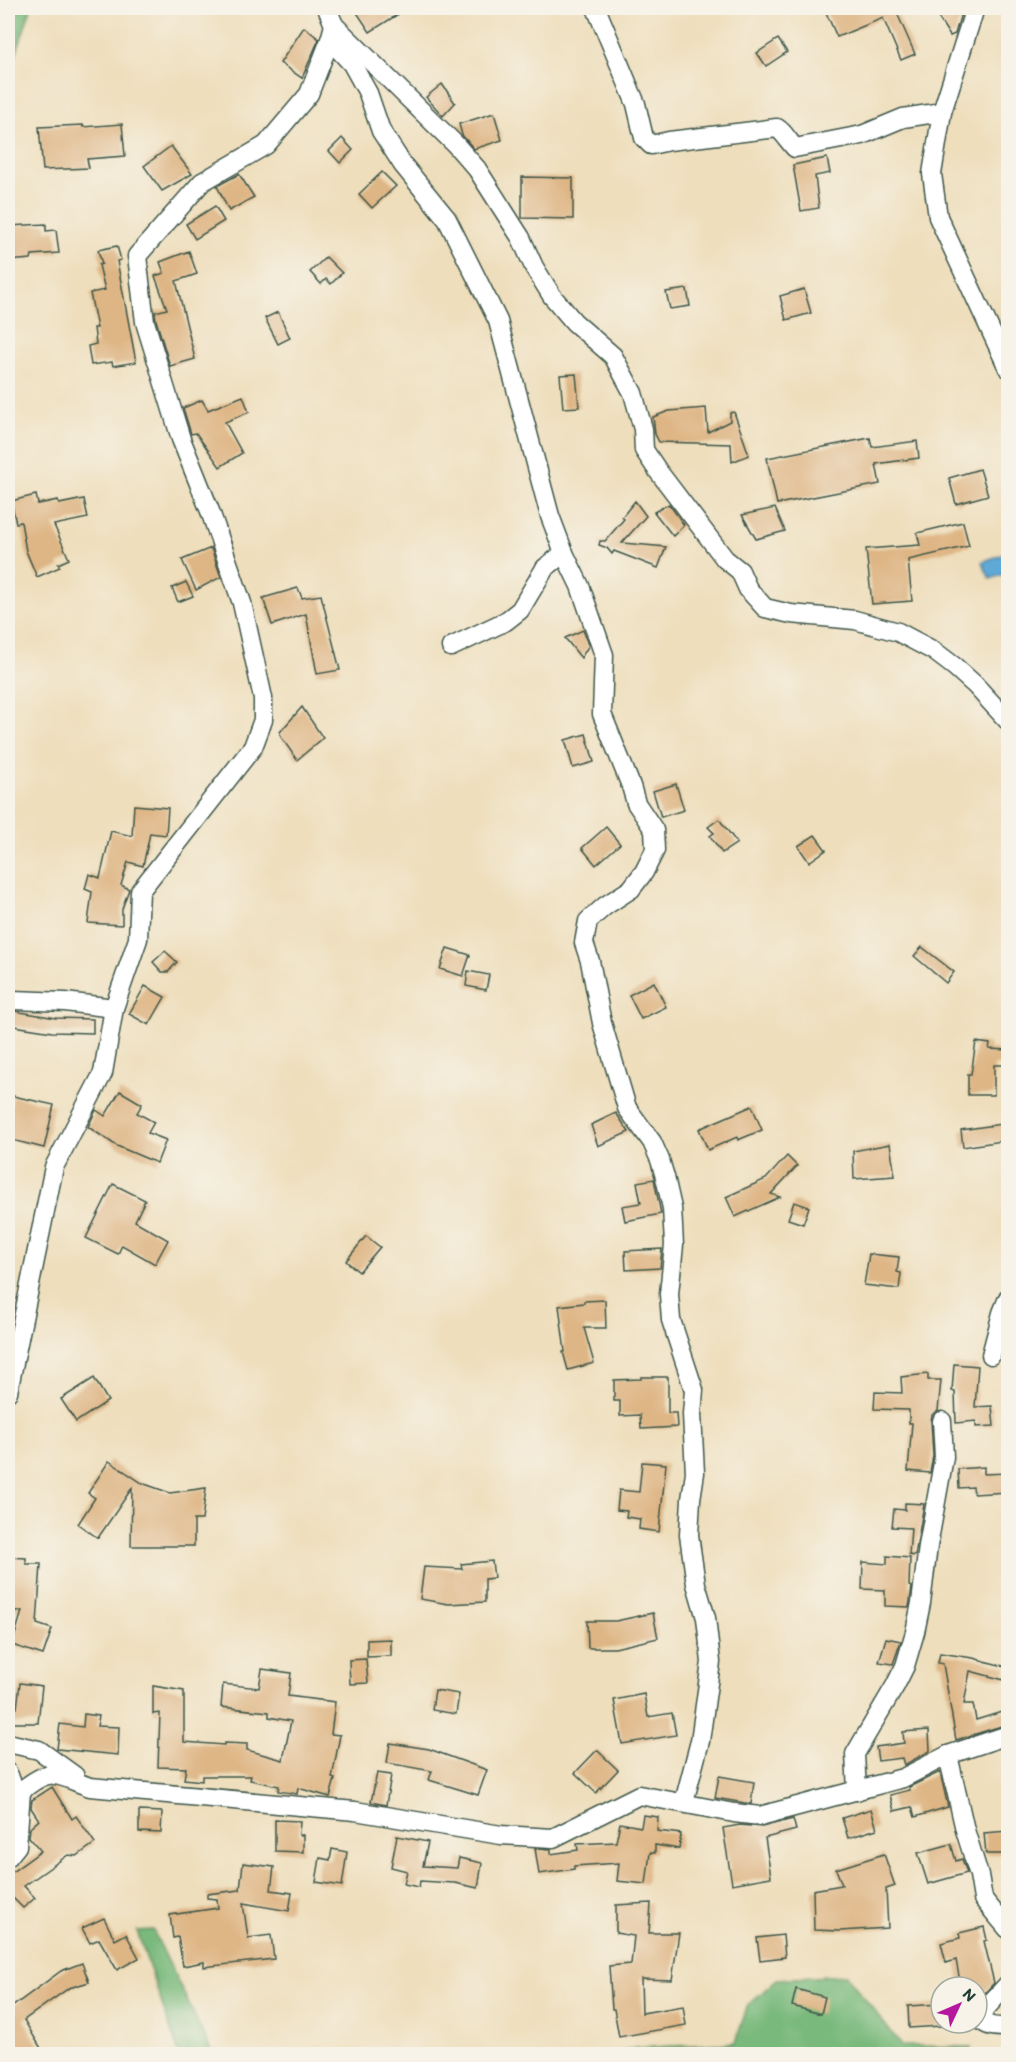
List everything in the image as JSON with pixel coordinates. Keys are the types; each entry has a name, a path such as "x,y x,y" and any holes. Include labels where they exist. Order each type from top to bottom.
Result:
{"street":[{"path":"327,8 332,33 363,84 381,131 403,165 447,219 498,321 550,516 580,586 604,655 602,714 636,803 654,830 655,850 644,872 631,889 604,906 588,921 584,943 590,961 602,1023 627,1108 652,1142 665,1177 672,1208 674,1245 669,1294 671,1320 694,1390 692,1414 695,1473 689,1535 696,1584 706,1618 711,1662 700,1741 684,1802"},
{"path":"596,8 636,104 644,138 651,145 777,128 784,132 788,141 795,148 862,135 903,118 942,112"},
{"path":"975,8 942,112 932,174 938,217 1008,368"},
{"path":"332,33 455,144 477,169 521,238 534,267 552,296 574,322 613,356 633,393 643,429 644,450 653,464 725,559 740,571 748,589 765,608 791,614 855,620 898,632 934,651 955,667 975,685 1008,722"},
{"path":"8,1392 54,1167 103,1073 114,1008 138,939 140,891 253,747 263,720 263,698 242,603 210,511 181,439 148,332 137,256 202,182 267,145 309,94 332,33"},
{"path":"452,647 506,621 520,610 544,568 564,553"},
{"path":"8,997 14,1000 65,1002 114,1008"},
{"path":"991,1355 1008,1298"},
{"path":"857,1791 855,1754 905,1666 915,1632 944,1457 942,1421"},
{"path":"8,1857 17,1846 21,1791 37,1778 51,1773 90,1787 355,1812 501,1835 554,1838 639,1795 760,1816 903,1778 948,1755 1008,1735"},
{"path":"8,1743 39,1750 90,1787"},
{"path":"948,1755 983,1899 1008,1929"},
{"path":"8,1773 19,1802"},
{"path":"1008,1984 985,2009 980,2019 984,2024 1008,2027"}],"green space":[{"path":"8,8 31,8 8,79"},
{"path":"153,1930 213,2054 179,2054 137,1931"},
{"path":"846,1975 902,2046 971,2047 970,2054 616,2054 636,2048 735,2043 748,2005 777,1979"}],"water":[{"path":"1008,552 1008,573 990,579 982,562"}],"building":[{"path":"354,8 408,8 370,32"},
{"path":"824,8 908,8 897,13 915,54 901,60 883,18 837,37"},
{"path":"932,8 961,8 955,34 950,36"},
{"path":"304,27 319,39 302,78 280,63"},
{"path":"778,39 787,52 766,66 757,53"},
{"path":"442,84 455,103 443,116 426,97"},
{"path":"494,113 502,140 474,149 462,135 459,124"},
{"path":"122,124 125,156 87,159 89,168 43,170 39,127"},
{"path":"342,138 353,150 340,163 329,151"},
{"path":"171,146 192,174 162,191 144,166"},
{"path":"827,158 830,173 815,176 819,208 801,211 793,165"},
{"path":"382,172 396,186 372,208 359,194"},
{"path":"239,174 254,197 229,211 217,186"},
{"path":"522,177 573,178 573,219 522,218"},
{"path":"215,206 224,221 195,239 186,224"},
{"path":"46,224 46,231 56,230 59,253 32,255 31,259 8,261 8,226"},
{"path":"117,246 121,260 117,261 136,362 113,366 112,362 91,365 88,346 96,344 94,328 97,328 90,293 105,290 98,250"},
{"path":"189,251 197,274 176,281 195,359 170,366 155,312 167,309 155,276 164,273 160,262"},
{"path":"326,257 342,273 331,284 326,279 321,284 310,272"},
{"path":"687,289 690,306 670,309 666,292"},
{"path":"804,289 811,313 786,320 780,296"},
{"path":"278,312 290,338 278,344 265,318"},
{"path":"576,374 579,407 563,408 560,375"},
{"path":"243,396 249,412 225,422 242,453 220,467 196,433 191,434 183,408 202,400 208,410"},
{"path":"706,408 708,432 730,421 730,413 734,412 749,455 732,462 731,444 659,442 655,434 653,417 669,411"},
{"path":"870,438 872,447 917,441 919,458 876,464 880,484 777,504 767,458"},
{"path":"980,469 988,495 956,504 949,478"},
{"path":"36,495 38,504 58,500 59,504 84,499 88,518 54,525 69,559 58,564 60,567 37,577 26,551 21,522 16,523 11,501"},
{"path":"635,501 646,516 622,543 666,547 658,568 614,551 612,554 607,548 599,545 600,541 605,541 624,519 622,517"},
{"path":"669,504 684,525 673,536 654,512"},
{"path":"775,508 785,531 756,539 742,515"},
{"path":"963,522 969,546 908,560 912,601 872,604 866,549 920,545 917,533"},
{"path":"211,548 221,577 196,590 182,560"},
{"path":"186,582 193,596 178,602 172,588"},
{"path":"298,588 302,598 321,595 340,670 317,674 306,614 272,625 263,598"},
{"path":"583,630 589,645 581,658 565,638"},
{"path":"302,707 323,738 297,760 280,732"},
{"path":"586,734 594,762 573,768 565,740"},
{"path":"676,784 684,810 661,817 653,791"},
{"path":"134,805 168,808 166,835 150,833 143,866 128,862 121,885 129,889 122,909 122,925 88,923 92,892 85,889 89,874 100,878 111,831 132,836"},
{"path":"719,819 737,843 722,853 710,836 714,833 708,827"},
{"path":"606,827 620,844 596,865 582,848"},
{"path":"815,835 826,850 809,862 798,846"},
{"path":"922,947 954,972 946,983 914,956"},
{"path":"447,948 470,955 463,976 440,969"},
{"path":"165,951 177,962 168,972 162,972 153,962"},
{"path":"468,971 489,975 486,990 466,986"},
{"path":"654,982 666,1007 641,1019 629,995"},
{"path":"145,986 165,997 149,1025 129,1014"},
{"path":"8,1010 56,1018 93,1019 93,1033 52,1032 8,1025"},
{"path":"976,1042 990,1044 989,1049 1008,1050 1008,1065 994,1065 994,1095 968,1095 968,1074 971,1074"},
{"path":"120,1091 142,1104 137,1113 154,1122 148,1133 166,1140 157,1163 117,1146 88,1127 96,1110 105,1116"},
{"path":"13,1096 54,1105 44,1148 8,1139 8,1121"},
{"path":"752,1106 762,1130 738,1140 737,1137 708,1150 699,1129"},
{"path":"616,1113 629,1132 598,1146 591,1125"},
{"path":"1008,1123 1008,1140 963,1147 961,1130"},
{"path":"890,1144 895,1176 854,1179 853,1151"},
{"path":"787,1156 797,1166 771,1194 780,1197 735,1217 726,1197 766,1179"},
{"path":"654,1179 661,1214 625,1221 622,1206 641,1203 637,1182"},
{"path":"113,1184 145,1200 135,1221 168,1240 155,1264 122,1245 118,1254 86,1238"},
{"path":"794,1202 809,1207 803,1224 788,1219"},
{"path":"366,1236 380,1247 359,1272 346,1261"},
{"path":"662,1249 660,1268 626,1270 625,1251"},
{"path":"869,1254 899,1257 897,1272 901,1273 899,1289 864,1285"},
{"path":"605,1300 606,1328 584,1328 594,1363 568,1370 563,1352 565,1352 559,1306"},
{"path":"954,1364 978,1366 975,1407 992,1406 994,1426 976,1427 976,1421 956,1423 955,1392 952,1391"},
{"path":"928,1374 928,1380 941,1380 938,1411 932,1415 931,1421 933,1456 930,1473 908,1471 912,1423 909,1423 909,1410 874,1409 875,1392 902,1393 901,1377"},
{"path":"641,1377 668,1377 668,1413 676,1413 677,1427 641,1429 640,1415 620,1416 620,1401 614,1401 614,1380 641,1379"},
{"path":"94,1378 108,1401 76,1422 61,1399"},
{"path":"109,1461 142,1483 170,1493 206,1488 202,1520 194,1520 194,1546 131,1546 132,1488 98,1538 78,1524 95,1498 88,1493"},
{"path":"642,1462 666,1464 659,1532 639,1529 640,1519 626,1517 627,1511 617,1510 619,1490 639,1492"},
{"path":"984,1467 984,1474 1008,1473 1008,1492 974,1494 973,1487 959,1488 958,1469"},
{"path":"905,1503 924,1504 915,1556 909,1555 911,1528 892,1527 894,1509 905,1510"},
{"path":"887,1556 910,1558 909,1586 912,1587 909,1607 885,1606 885,1590 862,1589 863,1562 887,1564"},
{"path":"8,1557 26,1558 26,1564 41,1564 37,1624 52,1629 43,1655 12,1645 22,1611 8,1611"},
{"path":"492,1561 494,1578 485,1579 485,1602 448,1604 420,1599 424,1567 462,1569 461,1564"},
{"path":"653,1613 658,1638 615,1648 588,1648 587,1621 616,1621"},
{"path":"886,1638 901,1641 893,1664 879,1662"},
{"path":"391,1639 391,1656 367,1657 367,1640"},
{"path":"940,1653 973,1658 1007,1667 1004,1680 970,1671 964,1704 973,1704 976,1720 1005,1711 1008,1724 956,1740 943,1664 938,1663"},
{"path":"366,1659 368,1683 350,1684 349,1660"},
{"path":"262,1669 291,1673 288,1696 335,1702 331,1734 340,1735 332,1778 335,1779 330,1797 298,1788 297,1794 278,1791 279,1786 250,1780 251,1776 202,1776 202,1781 184,1779 186,1768 158,1767 160,1713 153,1714 153,1686 184,1691 184,1742 247,1744 247,1750 283,1760 291,1721 269,1717 269,1712 221,1707 223,1684 259,1688"},
{"path":"20,1683 42,1686 38,1723 8,1723 8,1708 17,1708"},
{"path":"435,1690 459,1694 456,1714 432,1710"},
{"path":"644,1694 648,1717 672,1713 676,1735 622,1744 614,1700"},
{"path":"84,1714 99,1716 97,1726 119,1727 118,1755 57,1749 60,1724 83,1727"},
{"path":"929,1730 930,1751 904,1765 902,1758 878,1761 876,1747 904,1743 903,1732"},
{"path":"390,1743 429,1749 487,1770 478,1795 429,1780 432,1771 387,1763"},
{"path":"597,1750 618,1770 596,1793 575,1773"},
{"path":"940,1772 948,1807 915,1817 912,1807 894,1811 890,1795 910,1790 909,1787"},
{"path":"377,1773 391,1775 386,1805 371,1802"},
{"path":"719,1776 754,1782 751,1804 715,1798"},
{"path":"52,1787 72,1819 76,1816 95,1843 77,1856 68,1855 24,1886 35,1898 23,1908 13,1898 8,1902 8,1875 41,1851 29,1837 30,1828 39,1820 31,1808 32,1800"},
{"path":"871,1809 877,1829 848,1838 842,1818"},
{"path":"139,1811 162,1812 161,1833 139,1832"},
{"path":"643,1815 658,1817 657,1831 681,1834 679,1849 655,1845 655,1853 650,1853 646,1884 617,1881 619,1863 574,1866 574,1869 539,1874 535,1848 551,1849 551,1854 578,1850 577,1844 616,1842 620,1823 641,1827"},
{"path":"793,1819 796,1830 765,1838 771,1877 732,1884 723,1828 740,1825 762,1827"},
{"path":"275,1820 300,1821 299,1835 303,1835 303,1852 275,1851"},
{"path":"1008,1831 1008,1854 986,1854 984,1833"},
{"path":"397,1836 428,1842 423,1866 457,1868 459,1858 482,1863 478,1888 455,1883 420,1881 419,1887 404,1884 407,1871 391,1867"},
{"path":"951,1844 956,1861 962,1859 967,1873 928,1884 918,1853"},
{"path":"332,1849 347,1852 342,1886 316,1882 320,1858 330,1860"},
{"path":"884,1854 895,1886 886,1889 888,1928 814,1930 813,1890 842,1885 836,1869"},
{"path":"243,1863 274,1867 271,1890 292,1893 289,1911 243,1903 248,1938 271,1935 274,1959 204,1967 204,1962 183,1966 178,1937 173,1938 170,1915 218,1908 217,1899 207,1898 207,1894 240,1890"},
{"path":"651,1903 649,1933 679,1933 672,1980 641,1979 642,2013 683,2006 686,2025 619,2037 614,2009 612,2009 609,1966 631,1964 634,1936 616,1933 616,1905"},
{"path":"104,1918 115,1940 126,1934 139,1958 117,1970 99,1939 90,1943 82,1928"},
{"path":"984,1927 987,1940 984,1941 994,1983 989,1988 989,1975 959,1975 956,1960 946,1963 941,1943 960,1938 959,1933"},
{"path":"783,1935 785,1957 760,1960 757,1938"},
{"path":"82,1963 89,1982 69,1988 24,2020 45,2055 16,2055 8,2041 8,2010 61,1971"},
{"path":"796,1989 825,1997 821,2014 792,2006"},
{"path":"929,2005 929,2027 909,2028 908,2006"}]}
